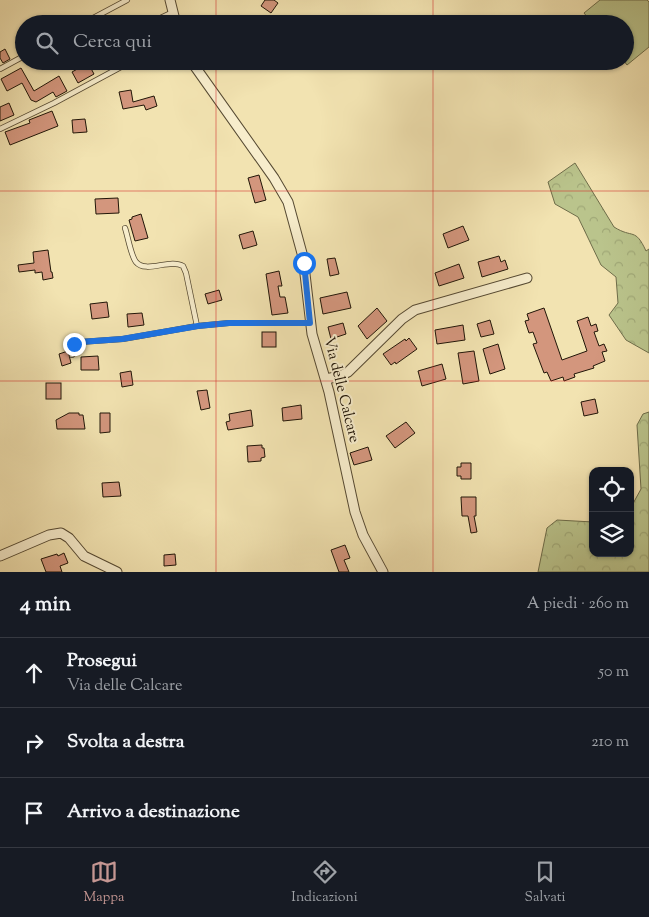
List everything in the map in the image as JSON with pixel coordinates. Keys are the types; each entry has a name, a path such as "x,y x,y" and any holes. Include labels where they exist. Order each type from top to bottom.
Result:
{"street":[{"path":"170,0 173,15"},
{"name":"Via delle Calcare","path":"197,70 287,198 303,257 310,323 326,379 357,518 383,572"},
{"path":"326,379 348,372 402,319 415,310 527,278"},
{"path":"0,556 52,534 61,533 84,556 117,572"}],"lane":[{"path":"99,15 127,0"},
{"path":"166,15 172,12"},
{"path":"0,69 15,61"},
{"path":"0,129 115,70"},
{"path":"125,228 134,258 139,264 145,266 174,263 183,266 198,326"},
{"path":"72,355 72,347 78,342 130,338 198,326 235,323 310,323"}],"green space":[{"path":"600,0 647,0 649,2 649,47 634,59 634,15 586,15 584,13"},
{"path":"575,163 614,227 633,234 639,239 646,251 649,249 649,353 626,340 609,315 618,303 616,277 601,265 578,217 555,204 548,182"},
{"path":"649,412 649,572 538,572 547,528 557,520 589,522 589,557 634,557 634,502 641,489 637,425 643,414"}],"building":[{"path":"265,0 274,0 278,3 271,13 261,6"},
{"path":"5,49 10,59 3,63 0,58 0,52"},
{"path":"17,70 22,70 34,91 59,76 67,91 56,97 53,92 36,102 31,100 22,83 7,91 1,79"},
{"path":"76,70 92,70 94,74 78,83 72,72"},
{"path":"131,90 133,102 154,96 157,106 146,110 144,105 123,109 119,92"},
{"path":"9,103 14,115 0,121 0,107"},
{"path":"52,111 58,126 10,145 5,132 30,123 29,120"},
{"path":"85,119 87,132 73,133 72,120"},
{"path":"259,175 266,200 255,203 248,178"},
{"path":"118,198 119,213 96,214 95,199"},
{"path":"141,214 148,238 135,241 129,220"},
{"path":"463,226 469,240 448,248 443,234"},
{"path":"253,231 257,245 243,249 239,235"},
{"path":"48,250 53,278 43,280 42,272 35,273 35,270 19,272 18,265 34,263 33,252"},
{"path":"499,256 501,262 505,260 508,269 482,277 478,262"},
{"path":"335,258 339,274 330,276 327,259"},
{"path":"459,264 464,278 439,286 435,273"},
{"path":"279,271 282,286 278,286 280,297 285,297 288,313 272,315 266,274"},
{"path":"219,290 222,300 208,304 205,294"},
{"path":"347,292 351,308 323,314 320,298"},
{"path":"107,302 109,317 92,319 90,304"},
{"path":"377,308 387,321 367,339 358,326"},
{"path":"544,308 562,360 587,351 577,321 588,317 591,326 596,324 598,331 594,332 599,346 604,344 607,351 602,352 605,361 593,366 594,368 574,374 575,377 564,381 563,377 551,381 547,372 544,373 533,344 537,343 533,332 529,333 525,321 529,320 527,314"},
{"path":"142,313 144,325 128,327 127,314"},
{"path":"490,320 494,334 481,337 477,324"},
{"path":"343,323 346,334 331,339 328,327"},
{"path":"463,325 465,340 437,344 435,330"},
{"path":"262,332 276,332 276,347 262,347"},
{"path":"409,338 417,349 396,364 395,362 391,365 383,354"},
{"path":"498,344 505,369 490,374 483,349"},
{"path":"68,351 71,363 62,366 59,354"},
{"path":"474,351 479,381 463,384 458,353"},
{"path":"98,356 99,370 81,370 81,357"},
{"path":"442,364 446,379 422,386 418,371"},
{"path":"131,371 133,385 122,387 120,373"},
{"path":"46,383 61,383 61,399 46,399"},
{"path":"207,390 210,408 201,410 197,391"},
{"path":"595,399 598,413 584,416 581,402"},
{"path":"301,405 302,419 283,421 282,408"},
{"path":"251,410 253,426 228,430 226,422 230,421 229,414"},
{"path":"69,413 83,415 85,429 57,429 56,420"},
{"path":"100,413 110,413 110,432 100,433"},
{"path":"406,422 415,433 395,448 386,436"},
{"path":"262,445 265,457 261,458 261,461 248,462 247,446"},
{"path":"368,447 372,460 354,465 350,453"},
{"path":"461,463 471,463 471,479 461,479 461,476 457,476 457,467 461,467"},
{"path":"119,482 121,496 103,497 102,483"},
{"path":"461,497 476,497 476,516 474,516 477,532 471,533 468,516 462,516"},
{"path":"345,545 350,558 344,560 349,572 339,572 331,550"},
{"path":"64,553 68,563 60,566 62,572 46,572 41,559"},
{"path":"175,554 176,565 164,566 164,555"}],"route":[{"path":"74,344 130,338 198,326 229,323 310,323 304,263"}]}
